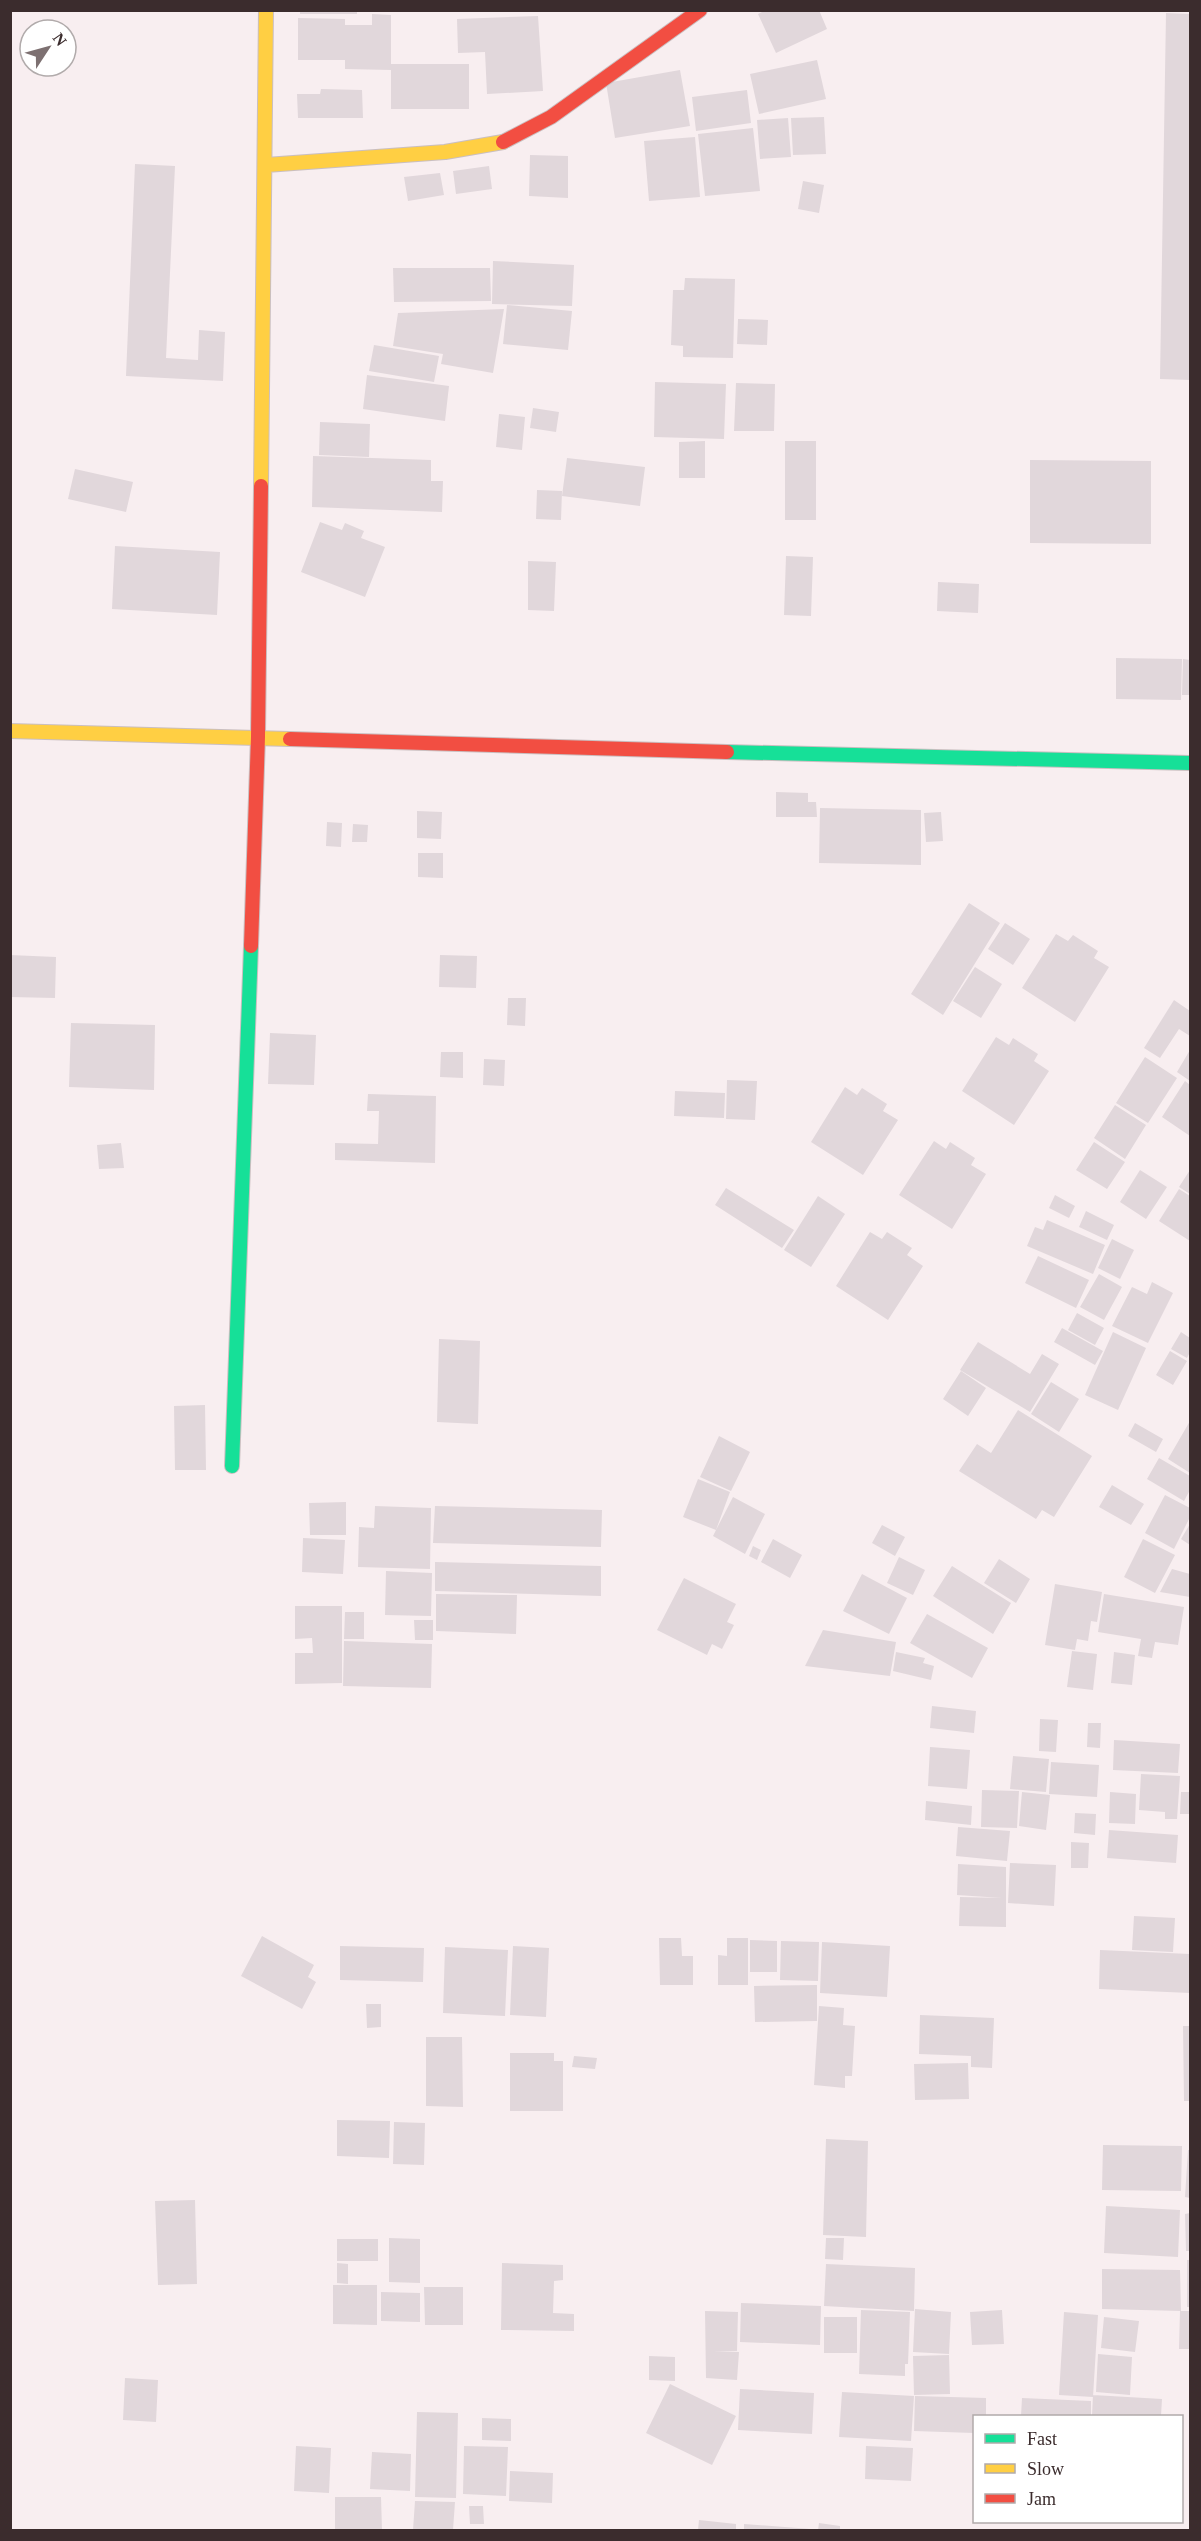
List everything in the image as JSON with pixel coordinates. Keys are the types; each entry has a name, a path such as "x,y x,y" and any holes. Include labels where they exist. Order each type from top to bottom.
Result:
{"street":[{"path":"232,1466 258,737 266,10"},
{"path":"266,165 445,152 505,142 551,117 700,10"},
{"path":"10,731 851,756 1191,763"}],"building":[{"path":"300,10 357,10 357,14 300,14"},
{"path":"766,10 819,10 827,29 776,53 758,14"},
{"path":"1166,13 1190,14 1190,380 1160,379"},
{"path":"372,14 391,15 391,64 469,64 469,109 391,109 391,70 345,69 345,60 298,60 298,18 345,19 345,25 372,25"},
{"path":"538,16 543,91 487,94 485,52 458,53 457,19"},
{"path":"817,60 826,99 759,114 750,74"},
{"path":"680,70 690,126 615,138 606,83"},
{"path":"321,89 362,90 363,118 298,118 297,94 320,94"},
{"path":"747,90 751,123 696,131 692,97"},
{"path":"824,117 826,154 793,155 791,118"},
{"path":"788,118 791,157 760,159 757,120"},
{"path":"753,128 760,191 705,196 698,134"},
{"path":"695,137 700,197 649,201 644,141"},
{"path":"530,155 568,156 568,198 529,196"},
{"path":"135,164 175,166 166,358 198,360 199,330 225,332 223,381 126,376"},
{"path":"489,166 492,189 456,194 453,171"},
{"path":"440,173 444,195 408,201 404,177"},
{"path":"803,181 824,185 819,213 798,209"},
{"path":"493,261 574,265 572,306 492,304"},
{"path":"393,268 490,268 491,301 394,302"},
{"path":"685,278 735,279 733,358 683,357 683,346 671,345 673,290 684,290"},
{"path":"507,305 572,311 568,350 503,344"},
{"path":"504,309 493,373 441,364 443,354 393,346 398,313"},
{"path":"738,319 768,320 767,345 737,344"},
{"path":"374,345 439,356 434,382 369,371"},
{"path":"367,375 449,386 445,421 363,409"},
{"path":"655,382 726,384 724,439 654,437"},
{"path":"736,383 775,384 774,431 734,431"},
{"path":"533,408 559,412 556,432 530,428"},
{"path":"499,414 525,417 522,450 496,447"},
{"path":"320,422 370,424 369,457 319,455"},
{"path":"705,441 705,478 679,478 679,442"},
{"path":"785,441 816,441 816,520 785,520"},
{"path":"313,456 431,460 431,481 443,481 442,512 312,507"},
{"path":"567,458 645,467 640,506 562,496"},
{"path":"1030,460 1151,461 1151,544 1030,543"},
{"path":"75,469 133,482 126,512 68,499"},
{"path":"537,490 562,491 561,520 536,519"},
{"path":"320,522 342,530 345,523 364,531 361,538 385,547 365,597 301,572"},
{"path":"115,546 220,552 217,615 112,609"},
{"path":"786,556 813,557 811,616 784,615"},
{"path":"528,561 556,562 554,611 528,610"},
{"path":"938,582 979,584 978,613 937,611"},
{"path":"1116,658 1182,659 1181,700 1116,699"},
{"path":"1183,659 1190,660 1190,695 1182,695"},
{"path":"776,792 808,793 808,802 816,802 817,817 776,817"},
{"path":"820,808 921,810 921,865 819,863"},
{"path":"417,811 442,812 441,839 417,838"},
{"path":"941,812 943,841 926,842 924,813"},
{"path":"327,822 342,823 341,847 326,846"},
{"path":"353,824 368,825 367,842 352,842"},
{"path":"418,853 443,853 443,878 418,877"},
{"path":"969,903 1000,923 943,1015 911,994"},
{"path":"1005,923 1030,939 1013,965 988,949"},
{"path":"1056,934 1068,941 1073,935 1098,951 1094,958 1109,967 1075,1022 1022,988"},
{"path":"10,955 56,957 55,998 10,997"},
{"path":"440,955 477,956 476,988 439,987"},
{"path":"975,967 1002,984 981,1018 953,1001"},
{"path":"508,998 526,998 525,1026 507,1025"},
{"path":"1174,1000 1190,1011 1190,1036 1179,1029 1160,1058 1144,1048"},
{"path":"71,1023 155,1025 154,1090 69,1087"},
{"path":"270,1033 316,1035 314,1085 268,1084"},
{"path":"996,1037 1009,1045 1013,1038 1038,1054 1034,1061 1049,1071 1014,1125 962,1091"},
{"path":"1190,1050 1190,1081 1177,1072"},
{"path":"441,1052 463,1052 463,1078 440,1077"},
{"path":"1145,1057 1177,1078 1148,1123 1116,1103"},
{"path":"484,1059 505,1060 504,1086 483,1085"},
{"path":"727,1080 757,1081 755,1120 726,1119"},
{"path":"1185,1081 1190,1085 1190,1136 1162,1117"},
{"path":"845,1087 857,1095 862,1088 887,1104 883,1111 898,1120 863,1175 811,1142"},
{"path":"675,1091 725,1093 724,1118 674,1116"},
{"path":"368,1094 436,1096 435,1163 335,1160 335,1143 378,1144 379,1111 367,1111"},
{"path":"1115,1105 1146,1125 1125,1159 1094,1138"},
{"path":"934,1141 946,1149 950,1142 975,1158 971,1165 986,1174 952,1229 899,1195"},
{"path":"1094,1142 1125,1162 1107,1189 1076,1170"},
{"path":"121,1143 124,1168 99,1169 97,1145"},
{"path":"1140,1170 1167,1187 1146,1219 1120,1202"},
{"path":"1190,1170 1190,1194 1179,1187"},
{"path":"726,1188 794,1230 782,1248 715,1205"},
{"path":"1179,1189 1190,1196 1190,1241 1159,1221"},
{"path":"1055,1195 1075,1206 1069,1218 1049,1208"},
{"path":"818,1196 845,1214 811,1267 784,1250"},
{"path":"1086,1211 1114,1225 1107,1240 1079,1227"},
{"path":"1047,1220 1105,1245 1093,1274 1027,1246 1035,1227 1043,1230"},
{"path":"870,1232 882,1239 887,1232 912,1248 907,1255 923,1266 888,1320 836,1286"},
{"path":"1112,1239 1134,1250 1120,1279 1098,1268"},
{"path":"1038,1256 1089,1280 1076,1308 1025,1283"},
{"path":"1099,1274 1122,1287 1104,1320 1080,1307"},
{"path":"1152,1282 1173,1293 1148,1343 1112,1326 1132,1287 1147,1294"},
{"path":"1077,1313 1104,1328 1095,1345 1068,1330"},
{"path":"1062,1328 1103,1351 1095,1365 1054,1342"},
{"path":"1113,1332 1146,1348 1118,1410 1085,1395"},
{"path":"1181,1332 1190,1338 1190,1352 1187,1358 1171,1349"},
{"path":"439,1339 480,1341 478,1424 437,1422"},
{"path":"978,1342 1030,1374 1042,1354 1059,1364 1030,1412 960,1370"},
{"path":"1170,1351 1187,1361 1173,1385 1156,1375"},
{"path":"961,1371 986,1388 968,1416 943,1399"},
{"path":"1051,1382 1079,1399 1059,1432 1031,1414"},
{"path":"205,1405 206,1470 175,1470 174,1406"},
{"path":"1018,1410 1092,1456 1054,1517 1042,1510 1036,1519 959,1471 977,1444 991,1453"},
{"path":"1190,1421 1190,1473 1168,1459"},
{"path":"1135,1423 1163,1439 1156,1452 1128,1436"},
{"path":"719,1436 750,1452 731,1491 700,1477"},
{"path":"1159,1458 1190,1476 1190,1490 1184,1501 1147,1479"},
{"path":"698,1479 730,1492 716,1530 683,1517"},
{"path":"1112,1485 1144,1504 1131,1525 1099,1507"},
{"path":"1165,1495 1190,1508 1190,1517 1174,1549 1145,1533"},
{"path":"733,1497 765,1514 745,1554 713,1536"},
{"path":"346,1502 346,1535 310,1535 309,1503"},
{"path":"375,1506 431,1508 430,1569 358,1567 359,1527 374,1528"},
{"path":"435,1506 602,1510 601,1547 433,1543"},
{"path":"1190,1524 1190,1545 1181,1539"},
{"path":"882,1525 905,1537 895,1556 872,1543"},
{"path":"303,1538 345,1540 343,1574 302,1572"},
{"path":"773,1539 802,1555 790,1578 761,1562"},
{"path":"1143,1539 1175,1555 1155,1593 1124,1577"},
{"path":"753,1546 761,1550 757,1560 749,1556"},
{"path":"899,1557 925,1570 913,1595 887,1583"},
{"path":"999,1559 1030,1579 1016,1603 984,1583"},
{"path":"435,1562 601,1566 601,1596 435,1591"},
{"path":"952,1566 1011,1603 993,1634 933,1596"},
{"path":"1172,1569 1190,1574 1190,1597 1160,1592"},
{"path":"386,1571 432,1573 431,1616 385,1615"},
{"path":"862,1574 907,1598 889,1634 843,1611"},
{"path":"684,1578 736,1604 727,1622 734,1625 722,1649 712,1644 707,1655 657,1630"},
{"path":"1055,1584 1102,1592 1097,1622 1091,1621 1088,1641 1077,1639 1075,1650 1045,1645"},
{"path":"436,1594 517,1595 516,1634 436,1631"},
{"path":"1104,1594 1184,1607 1178,1645 1155,1642 1152,1658 1138,1656 1141,1639 1098,1632"},
{"path":"295,1606 342,1606 342,1683 295,1684 295,1653 313,1653 312,1638 295,1639"},
{"path":"345,1612 364,1612 364,1639 344,1639"},
{"path":"927,1614 988,1648 972,1678 910,1643"},
{"path":"414,1620 433,1620 433,1640 415,1640"},
{"path":"823,1630 896,1642 890,1676 805,1666"},
{"path":"344,1641 432,1644 431,1688 343,1686"},
{"path":"1072,1651 1097,1654 1093,1690 1067,1687"},
{"path":"896,1652 925,1658 923,1663 934,1666 931,1680 893,1671"},
{"path":"1114,1652 1135,1655 1132,1685 1111,1683"},
{"path":"932,1706 976,1711 974,1733 930,1728"},
{"path":"1040,1719 1058,1720 1056,1752 1039,1751"},
{"path":"1088,1723 1101,1723 1100,1748 1087,1747"},
{"path":"1114,1740 1180,1744 1178,1773 1113,1770"},
{"path":"930,1747 970,1750 967,1789 928,1786"},
{"path":"1013,1756 1049,1759 1046,1792 1010,1789"},
{"path":"1051,1762 1099,1765 1097,1797 1049,1794"},
{"path":"1141,1774 1180,1776 1177,1819 1165,1819 1165,1812 1139,1810"},
{"path":"982,1790 1019,1791 1017,1828 981,1827"},
{"path":"1022,1792 1050,1795 1046,1830 1019,1826"},
{"path":"1110,1792 1136,1794 1135,1824 1109,1823"},
{"path":"1181,1792 1190,1792 1190,1814 1180,1814"},
{"path":"926,1801 972,1806 971,1825 925,1820"},
{"path":"1075,1813 1096,1814 1095,1835 1074,1833"},
{"path":"958,1827 1010,1831 1007,1861 956,1856"},
{"path":"1109,1830 1178,1835 1176,1863 1107,1858"},
{"path":"1071,1842 1089,1843 1088,1868 1071,1868"},
{"path":"1010,1863 1056,1865 1054,1906 1008,1903"},
{"path":"958,1864 1006,1867 1006,1927 959,1926 960,1897 1002,1898 957,1895"},
{"path":"1134,1916 1175,1918 1173,1952 1132,1950"},
{"path":"262,1936 314,1965 308,1977 316,1982 302,2009 241,1976"},
{"path":"659,1938 681,1938 682,1956 693,1956 693,1985 660,1985"},
{"path":"727,1938 748,1938 748,1985 718,1985 718,1955 727,1956"},
{"path":"750,1940 777,1941 777,1972 750,1972"},
{"path":"781,1941 819,1942 818,1981 780,1980"},
{"path":"822,1942 890,1946 887,1997 820,1993"},
{"path":"340,1946 424,1948 423,1982 340,1980"},
{"path":"513,1946 549,1948 546,2017 510,2015"},
{"path":"445,1947 508,1950 505,2016 443,2013"},
{"path":"1100,1950 1190,1954 1190,1993 1099,1989"},
{"path":"817,1985 817,2021 755,2022 754,1986"},
{"path":"366,2004 381,2004 381,2027 367,2028"},
{"path":"819,2006 844,2008 843,2025 855,2026 852,2076 845,2076 845,2088 814,2085"},
{"path":"920,2015 994,2018 992,2068 971,2067 971,2056 919,2054"},
{"path":"1183,2026 1190,2026 1190,2101 1184,2101"},
{"path":"426,2037 462,2037 463,2107 426,2106"},
{"path":"510,2053 554,2053 554,2061 563,2061 563,2111 510,2111"},
{"path":"574,2056 597,2058 595,2069 572,2067"},
{"path":"968,2063 969,2099 915,2100 914,2064"},
{"path":"337,2120 390,2121 389,2158 337,2156"},
{"path":"394,2122 425,2123 424,2165 393,2164"},
{"path":"826,2139 868,2141 866,2237 823,2235"},
{"path":"1103,2145 1182,2146 1181,2191 1102,2190"},
{"path":"1188,2150 1190,2150 1190,2198 1185,2197"},
{"path":"195,2200 197,2284 158,2285 155,2201"},
{"path":"1106,2206 1180,2210 1178,2257 1104,2253"},
{"path":"1190,2213 1190,2251 1186,2251 1185,2214"},
{"path":"389,2238 420,2239 420,2283 389,2282"},
{"path":"826,2238 844,2238 843,2260 825,2259"},
{"path":"337,2239 378,2239 378,2261 337,2261"},
{"path":"1187,2260 1190,2260 1190,2307 1187,2307"},
{"path":"337,2263 348,2264 348,2284 337,2283"},
{"path":"502,2263 563,2265 563,2280 554,2281 553,2313 574,2314 574,2331 501,2330"},
{"path":"826,2264 915,2268 914,2311 824,2306"},
{"path":"1102,2269 1180,2270 1181,2311 1102,2309"},
{"path":"333,2285 377,2285 377,2325 333,2324"},
{"path":"424,2287 463,2287 463,2325 425,2325"},
{"path":"381,2292 420,2293 420,2322 381,2321"},
{"path":"741,2303 821,2306 820,2345 740,2342"},
{"path":"915,2309 951,2312 949,2354 913,2352"},
{"path":"861,2310 910,2312 908,2364 905,2364 905,2376 859,2374"},
{"path":"1002,2310 1004,2344 972,2345 970,2312"},
{"path":"705,2311 738,2312 737,2351 714,2351 739,2352 737,2380 706,2378"},
{"path":"1180,2311 1190,2311 1190,2349 1179,2349"},
{"path":"1064,2312 1098,2315 1093,2397 1059,2395"},
{"path":"824,2317 857,2317 857,2353 824,2353"},
{"path":"1104,2317 1139,2321 1135,2352 1101,2348"},
{"path":"1098,2354 1132,2357 1130,2395 1096,2392"},
{"path":"949,2355 950,2394 914,2395 913,2356"},
{"path":"649,2356 675,2357 675,2381 649,2380"},
{"path":"125,2378 158,2380 156,2422 123,2420"},
{"path":"670,2384 736,2416 712,2465 646,2433"},
{"path":"740,2389 814,2393 812,2434 738,2430"},
{"path":"842,2392 914,2396 911,2441 839,2437"},
{"path":"1093,2395 1162,2399 1161,2415 1092,2415"},
{"path":"915,2396 986,2398 986,2415 973,2415 973,2433 914,2431"},
{"path":"1022,2398 1091,2401 1091,2415 1021,2415"},
{"path":"417,2412 458,2413 456,2498 415,2497"},
{"path":"482,2418 511,2419 511,2441 482,2440"},
{"path":"296,2446 331,2448 329,2493 294,2491"},
{"path":"464,2446 508,2447 506,2496 463,2494"},
{"path":"866,2446 913,2448 911,2481 865,2479"},
{"path":"372,2452 411,2454 410,2491 370,2489"},
{"path":"510,2471 553,2473 552,2503 509,2501"},
{"path":"335,2497 381,2497 382,2530 335,2529"},
{"path":"415,2501 455,2502 453,2530 413,2530"},
{"path":"469,2506 483,2506 484,2524 470,2524"},
{"path":"699,2520 736,2524 736,2530 698,2530"},
{"path":"819,2523 840,2526 840,2530 818,2530"},
{"path":"744,2524 811,2529 811,2530 744,2530"}],"traffic: fast":[{"path":"727,752 1190,763"},
{"path":"232,1466 251,946"}],"traffic: slow":[{"path":"261,486 266,10"},
{"path":"266,165 445,152 503,142"},
{"path":"10,731 290,739"}],"traffic: jam":[{"path":"503,142 551,117 700,10"},
{"path":"251,946 258,737 261,486"},
{"path":"290,739 727,752"}]}
